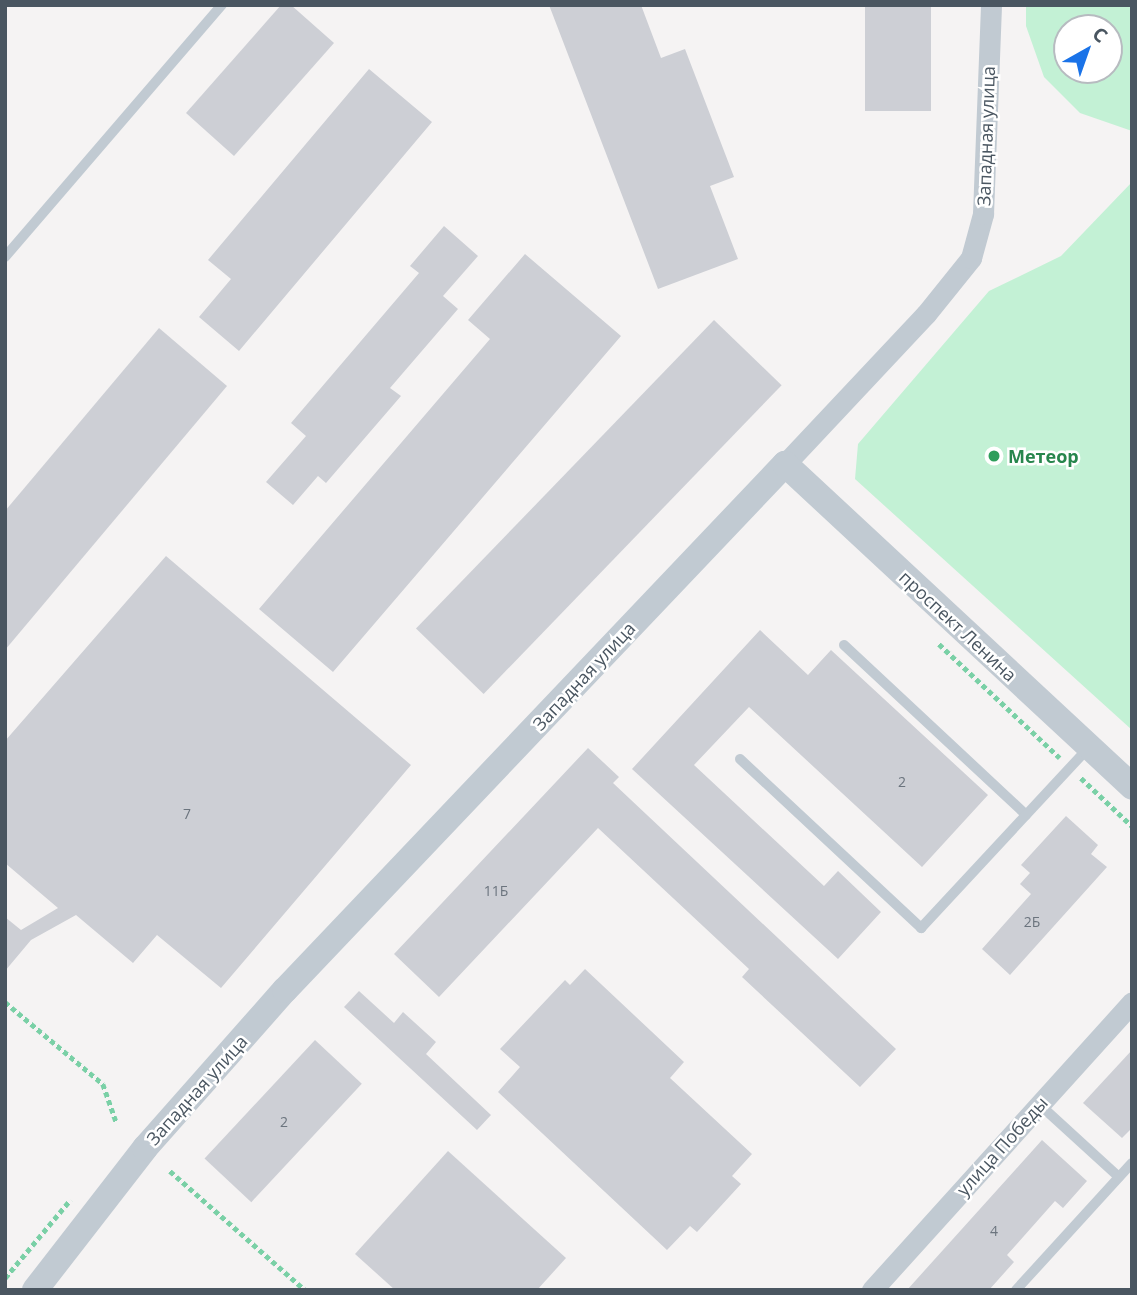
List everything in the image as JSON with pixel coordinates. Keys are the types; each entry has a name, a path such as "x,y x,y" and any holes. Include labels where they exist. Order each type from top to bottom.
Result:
{"street":[{"name":"Западная улица","path":"35,1290 145,1148 285,990 926,314 971,258 983,214 990,5"},
{"name":"проспект Ленина","path":"785,464 1132,787"},
{"name":"улица Победы","path":"872,1290 1132,1002"}],"lane":[{"path":"5,257 222,5"},
{"path":"844,645 1026,815"},
{"path":"740,759 920,928 1089,747"},
{"path":"1039,1104 1119,1177"},
{"path":"1016,1290 1132,1163"}],"path":[{"path":"929,635 1132,826"},
{"path":"5,1002 103,1084 117,1124"},
{"path":"170,1171 304,1290"},
{"path":"5,1279 70,1200"}],"green space":[{"path":"1026,5 1132,5 1132,131 1080,113 1044,77 1026,26"},
{"name":"Метеор","path":"1132,182 1132,730 855,479 858,444 989,291 1061,256"}],"building":[{"path":"281,5 291,5 334,43 234,156 186,113"},
{"path":"549,5 641,5 661,58 685,49 734,177 710,186 738,259 658,289"},
{"path":"865,5 931,5 931,111 865,111"},
{"path":"369,69 432,122 239,351 199,317 231,279 208,260"},
{"path":"444,226 478,256 443,296 458,309 390,388 401,396 326,483 318,476 293,505 266,482 306,436 291,423 419,273 410,266"},
{"path":"525,254 621,336 333,672 259,609 490,339 468,320"},
{"path":"714,320 782,385 484,694 416,629"},
{"path":"159,328 227,386 5,650 5,511"},
{"path":"166,556 411,765 221,988 157,935 133,963 76,915 31,940 5,971 5,917 21,930 58,908 5,863 5,741"},
{"path":"760,630 808,675 831,650 988,795 922,867 749,707 694,765 824,886 838,871 881,912 838,959 632,769"},
{"path":"588,748 619,777 613,783 896,1049 860,1087 742,977 749,969 598,828 439,997 394,954"},
{"path":"1066,816 1098,845 1091,854 1107,867 1010,975 982,949 1031,894 1020,884 1030,873 1021,865"},
{"path":"585,969 684,1062 670,1078 752,1154 732,1176 741,1184 697,1232 690,1226 667,1250 498,1092 520,1067 500,1049 565,980 570,985"},
{"path":"359,991 394,1023 403,1012 436,1042 426,1054 491,1115 477,1130 344,1007"},
{"path":"315,1040 362,1084 251,1202 205,1158"},
{"path":"1132,1050 1132,1128 1122,1138 1083,1103"},
{"path":"1042,1140 1087,1181 1063,1208 1055,1201 1007,1255 1014,1262 989,1290 907,1290"},
{"path":"448,1151 566,1258 537,1290 395,1290 355,1254"}],"place":[{"name":"Метеор","path":"994,456"}]}
